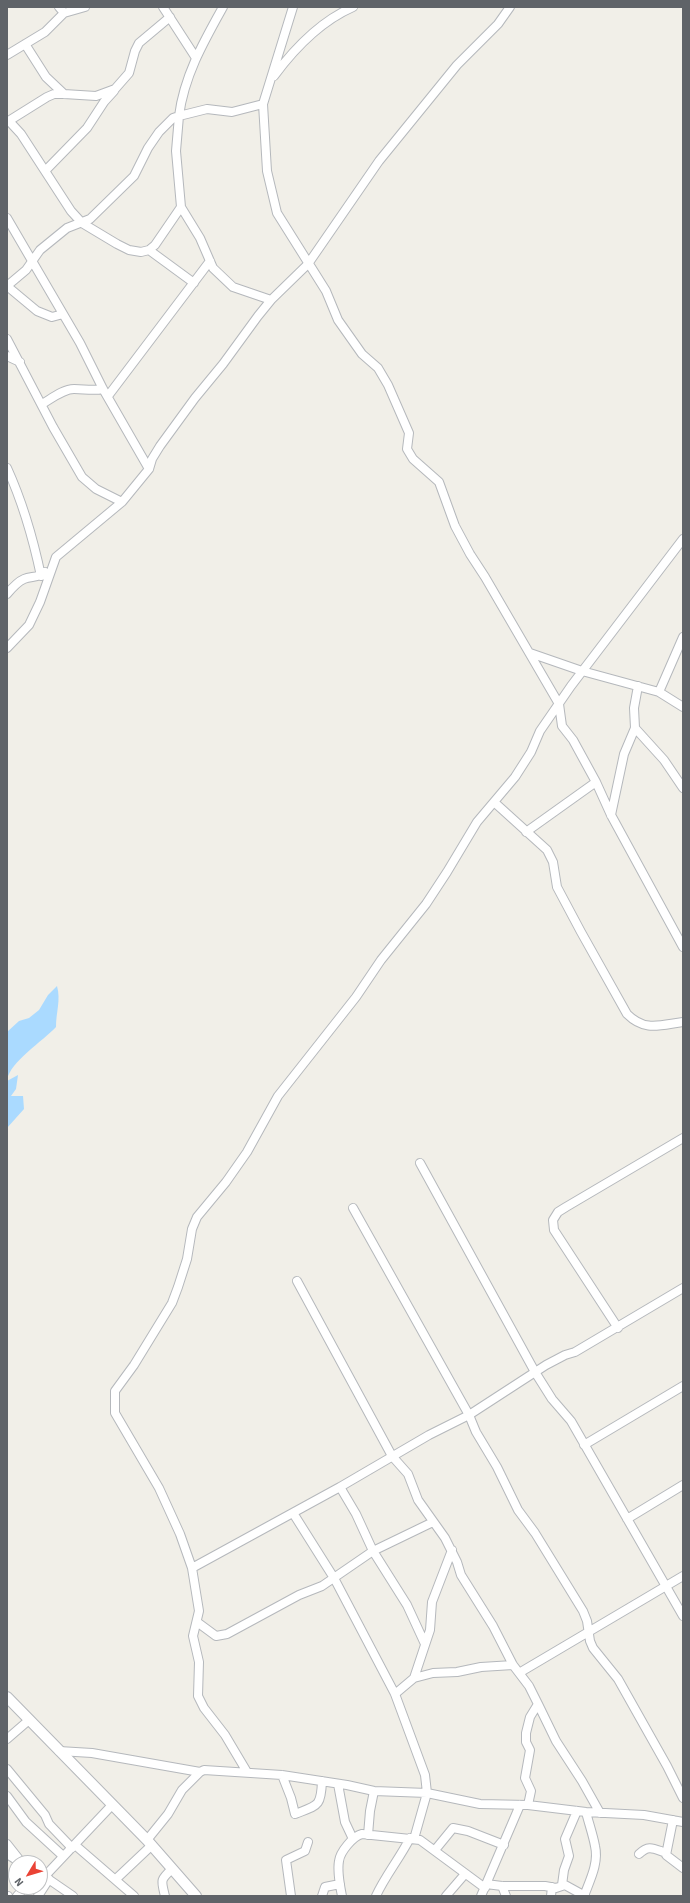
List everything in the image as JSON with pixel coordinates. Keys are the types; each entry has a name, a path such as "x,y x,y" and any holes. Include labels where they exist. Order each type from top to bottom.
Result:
{"street":[{"path":"7,55 45,32 62,10 85,7"},
{"path":"163,7 196,58"},
{"path":"223,7 196,58 185,89 179,116 176,151 181,207 200,238 213,268 233,288 271,300"},
{"path":"293,7 263,104 267,172 277,213 326,291 338,320 362,354 378,368 388,385 410,433 407,449 413,458 439,482 455,526 559,704 562,726 573,740 596,782 611,815 683,947"},
{"path":"270,81 303,43 342,12 352,7"},
{"path":"7,594 19,582 26,578 41,576 56,557 122,502 149,469 152,459 160,446 271,300 308,264 380,161 457,65 498,24 506,8"},
{"path":"46,170 87,128 104,102 129,73 135,51 139,43 170,17"},
{"path":"25,44 46,78 64,94"},
{"path":"115,88 96,96 64,94 47,97 8,121 21,134 46,170 71,211 82,223 129,250 141,252 149,250 155,245 181,207"},
{"path":"63,314 52,317 37,311 7,286 26,270 40,250 74,224 82,223 90,219 134,176 148,148 159,132 173,118 208,109 232,112 263,104"},
{"path":"7,218 80,343 105,392 149,469"},
{"path":"149,250 194,283"},
{"path":"105,392 210,262"},
{"path":"7,339 82,477 96,489 122,502"},
{"path":"7,356 20,362"},
{"path":"42,404 68,390 73,389 105,392"},
{"path":"7,468 19,494 34,539 41,576"},
{"path":"247,1772 217,1722 204,1708 198,1696 199,1662 193,1636 199,1611 192,1568 180,1534 159,1488 116,1413 115,1391 134,1365 172,1303 186,1259 192,1229 197,1217 226,1182 247,1152 278,1096 356,997 381,960 417,915 451,866 477,822 515,777 531,752 540,731 582,671 683,539"},
{"path":"7,648 29,624 40,602 56,557"},
{"path":"659,692 683,637"},
{"path":"530,653 582,671 659,692 683,707"},
{"path":"611,815 624,754 635,728 634,708 638,686"},
{"path":"635,728 664,760 683,788"},
{"path":"526,832 596,782"},
{"path":"494,802 547,850 553,862 557,887 627,1014 636,1022 645,1026 683,1022"},
{"path":"618,1328 554,1230 553,1220 558,1212 683,1138"},
{"path":"420,1163 535,1372 552,1399 571,1421 683,1616"},
{"path":"353,1208 469,1415 476,1432 497,1466 518,1510 537,1536 583,1611 587,1621 588,1632 593,1648 618,1679 667,1766 683,1798"},
{"path":"297,1281 392,1456 408,1474 418,1500 452,1550 461,1575 493,1626 513,1665 529,1686 556,1741 600,1812"},
{"path":"192,1568 340,1487 392,1456 469,1415 535,1372 618,1328 683,1288"},
{"path":"584,1445 683,1386"},
{"path":"627,1519 683,1485"},
{"path":"340,1487 356,1514 373,1551 407,1605 425,1644"},
{"path":"293,1513 334,1578 395,1694 425,1775 427,1793 412,1838 398,1861 381,1884 376,1896"},
{"path":"197,1622 216,1636 227,1634 241,1628 299,1595 322,1586 373,1551 434,1522"},
{"path":"414,1678 430,1630 432,1602 452,1550"},
{"path":"520,1673 683,1576"},
{"path":"395,1694 414,1678 433,1673 457,1672 481,1667 513,1665"},
{"path":"7,1697 150,1843 196,1896"},
{"path":"481,1896 531,1791 525,1778 530,1750 526,1742 526,1732 531,1713 538,1704"},
{"path":"7,1739 29,1720"},
{"path":"60,1751 92,1753 200,1772"},
{"path":"7,1769 45,1815 49,1824 74,1847 116,1879 134,1896"},
{"path":"116,1879 150,1843 182,1790 200,1772 204,1770 282,1775 374,1791 427,1793 480,1804 524,1805 586,1812 644,1815 683,1822"},
{"path":"282,1775 291,1798 295,1814 318,1803 321,1796 322,1781"},
{"path":"338,1784 345,1822 353,1839"},
{"path":"368,1834 370,1810 374,1791"},
{"path":"7,1796 26,1822 62,1856"},
{"path":"48,1872 62,1856 74,1847 112,1805"},
{"path":"562,1885 563,1874 569,1856 565,1839 577,1811"},
{"path":"342,1896 339,1859 353,1839 360,1834 368,1834 420,1840 465,1874 486,1886 524,1885 551,1892 562,1885 566,1885 585,1896 596,1857 596,1848 586,1812"},
{"path":"673,1820 666,1853 667,1857 683,1868"},
{"path":"435,1850 454,1828 468,1831 504,1845"},
{"path":"291,1896 286,1860 306,1851 308,1842"},
{"path":"7,1844 15,1855"},
{"path":"639,1854 644,1849 649,1848 666,1853"},
{"path":"165,1896 161,1883 163,1877 172,1869"},
{"path":"446,1896 465,1874"},
{"path":"48,1880 73,1896"},
{"path":"322,1896 325,1887 340,1884"},
{"path":"502,1886 506,1896"}],"water":[{"path":"57,986 58,1001 56,1027 20,1059 9,1073 7,1080 7,1032 19,1021 29,1018 39,1010 48,995"},
{"path":"18,1075 16,1089 11,1096 23,1096 24,1109 7,1128 7,1081"}]}
